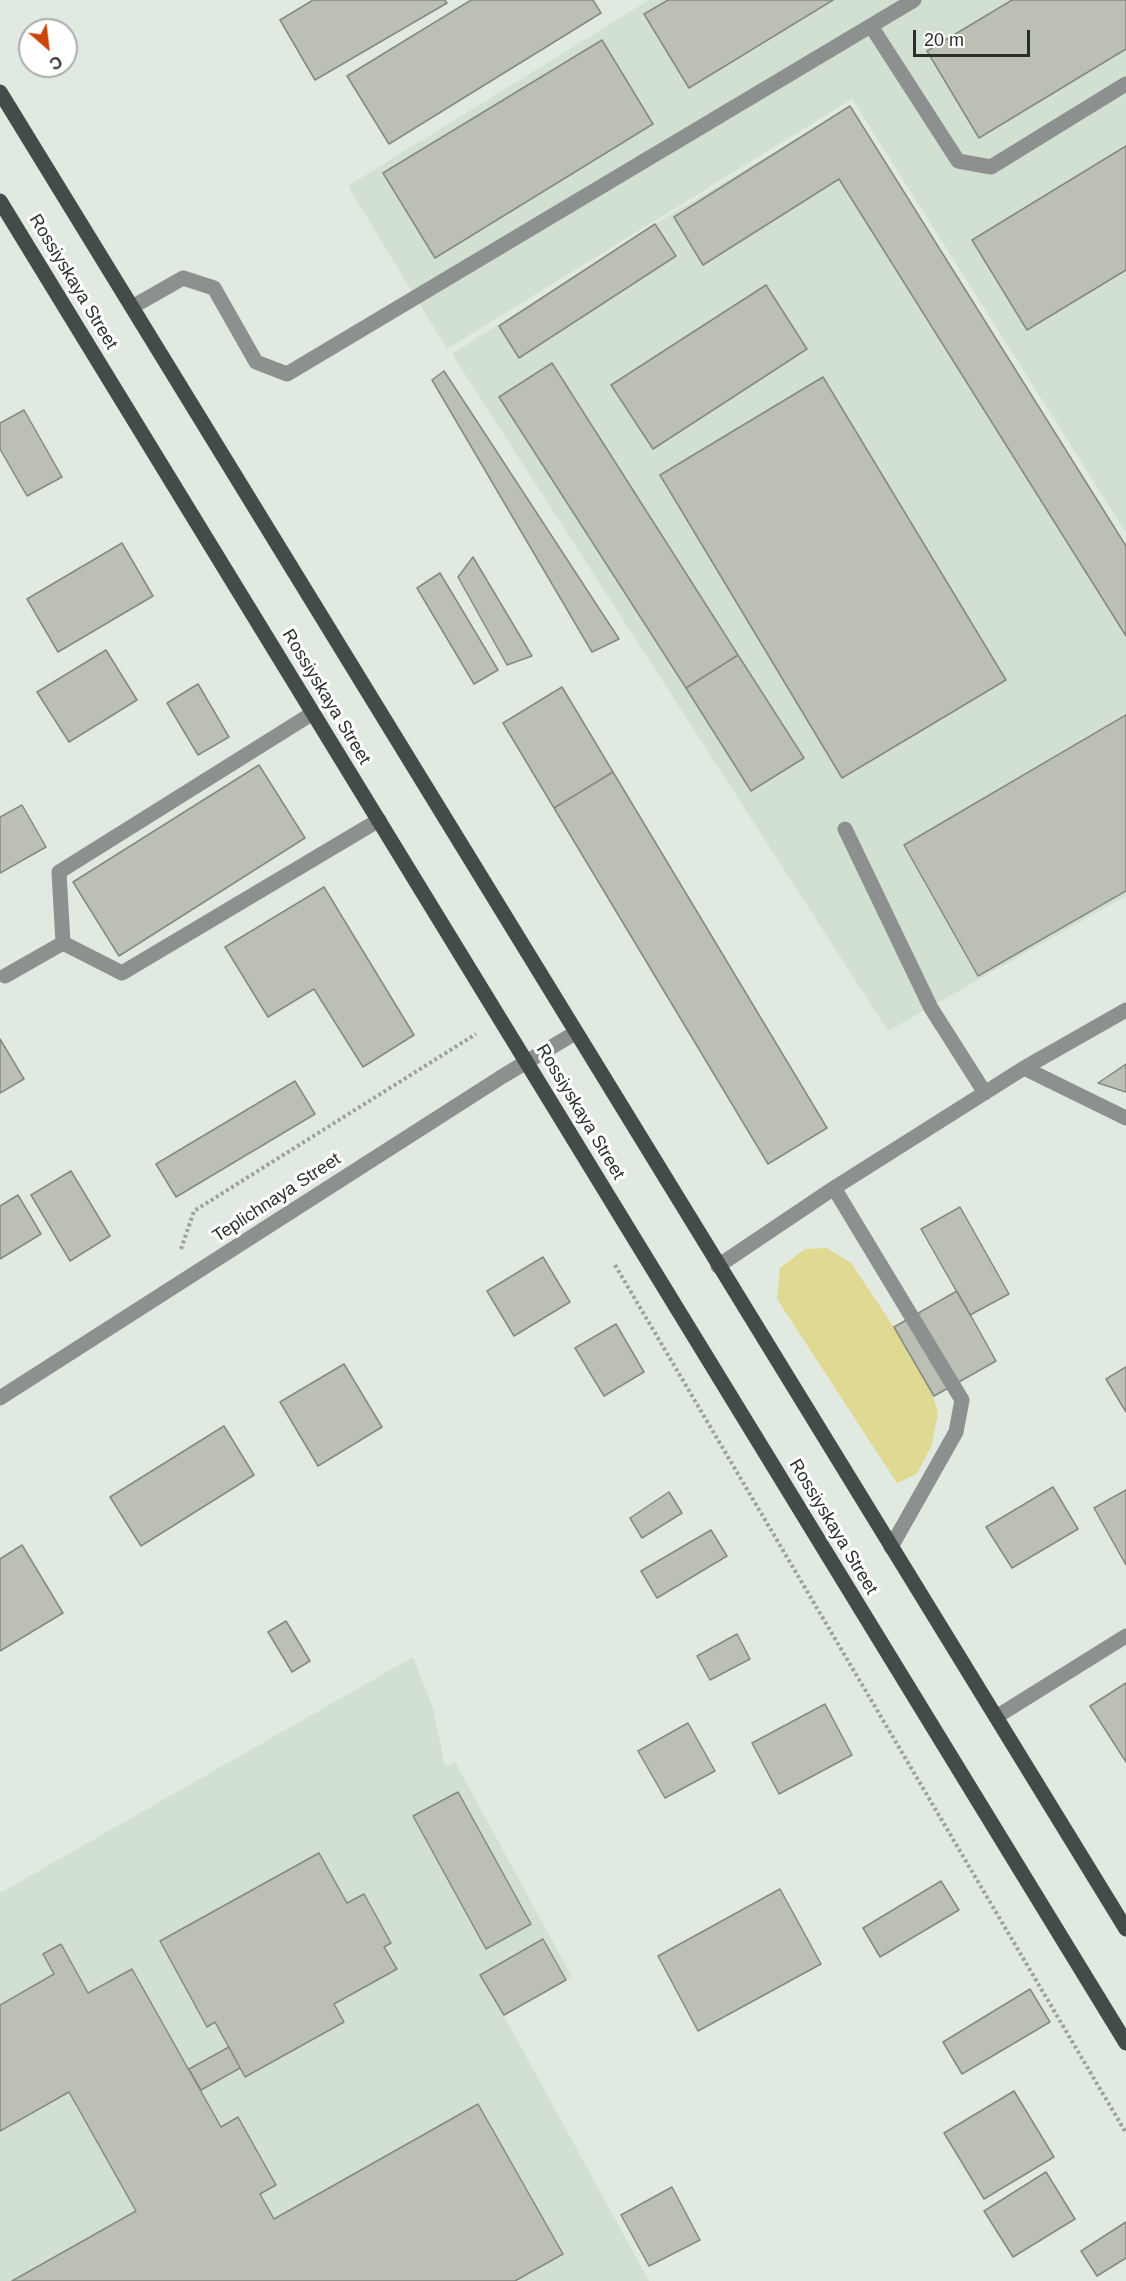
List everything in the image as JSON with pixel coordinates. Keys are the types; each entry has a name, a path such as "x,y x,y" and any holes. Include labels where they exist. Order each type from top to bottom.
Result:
{"main road":[{"name":"Rossiyskaya Street","path":"0,92 1126,1929"},
{"name":"Rossiyskaya Street","path":"0,201 1126,2043"}],"street":[{"path":"132,307 183,278 214,288 256,362 287,374 914,0"},
{"path":"871,26 958,161 991,167 1126,84"},
{"path":"63,943 59,873 313,713"},
{"path":"63,943 122,974 379,820"},
{"path":"845,829 931,1008 985,1093"},
{"path":"5,976 63,943"},
{"path":"718,1266 834,1188 1024,1068 1126,1010"},
{"name":"Teplichnaya Street","path":"0,1398 575,1033"},
{"path":"1024,1068 1126,1118"},
{"path":"834,1188 962,1401 956,1432 891,1547"},
{"path":"996,1717 1126,1636"}],"path":[{"path":"177,1260 194,1211 477,1033"},
{"path":"613,1262 1126,2133"}],"shaded area":[{"path":"649,0 1126,0 1126,533 852,99 447,349 348,186"},
{"path":"850,106 1126,546 1126,896 888,1031 452,354 655,224"},
{"path":"827,1248 851,1263 928,1378 938,1413 932,1445 917,1474 897,1483 777,1299 780,1268 805,1249"},
{"path":"413,1657 433,1708 445,1766 455,1762 572,1977 504,2016 649,2281 0,2281 0,1893"}],"building":[{"path":"313,0 445,0 447,3 315,80 280,20"},
{"path":"471,0 593,0 601,13 389,144 347,76"},
{"path":"668,0 833,0 689,88 644,14"},
{"path":"1012,0 1126,0 1126,49 979,138 927,51"},
{"path":"602,40 653,124 435,258 383,173"},
{"path":"850,106 1126,546 1126,636 839,179 703,265 674,217"},
{"path":"1126,146 1126,270 1027,330 972,240"},
{"path":"655,224 676,256 519,358 499,326"},
{"path":"766,285 807,349 653,449 611,385"},
{"path":"552,363 738,655 686,688 499,397"},
{"path":"444,371 619,639 592,652 432,380"},
{"path":"823,377 1006,680 842,778 660,475"},
{"path":"24,410 62,477 27,496 0,449 0,423"},
{"path":"122,543 153,596 58,652 27,599"},
{"path":"473,557 532,656 507,665 458,577"},
{"path":"440,573 498,670 474,684 417,588"},
{"path":"106,650 137,700 69,742 37,692"},
{"path":"738,655 804,758 751,791 686,688"},
{"path":"198,684 229,737 198,755 167,703"},
{"path":"562,687 613,772 554,808 503,723"},
{"path":"1126,715 1126,891 978,976 904,845"},
{"path":"259,765 305,838 119,956 73,882"},
{"path":"613,772 827,1128 768,1164 554,808"},
{"path":"22,805 46,847 0,873 0,817"},
{"path":"324,887 414,1035 363,1067 314,989 268,1017 225,947"},
{"path":"0,1039 24,1079 0,1093"},
{"path":"1126,1064 1126,1092 1098,1083"},
{"path":"295,1081 315,1114 176,1197 156,1164"},
{"path":"71,1171 110,1236 70,1261 31,1195"},
{"path":"18,1195 41,1234 0,1259 0,1206"},
{"path":"960,1207 1009,1294 970,1315 921,1229"},
{"path":"543,1257 570,1302 514,1336 487,1291"},
{"path":"957,1291 996,1361 934,1396 894,1327"},
{"path":"616,1324 644,1372 604,1396 575,1348"},
{"path":"344,1364 382,1427 318,1466 280,1402"},
{"path":"1126,1367 1126,1412 1106,1379"},
{"path":"224,1426 254,1475 141,1546 110,1497"},
{"path":"1053,1487 1078,1529 1012,1568 986,1527"},
{"path":"1126,1490 1126,1565 1094,1508"},
{"path":"669,1492 682,1513 642,1538 630,1518"},
{"path":"711,1530 727,1556 657,1598 641,1571"},
{"path":"22,1545 63,1613 0,1651 0,1559"},
{"path":"286,1621 310,1661 292,1672 268,1632"},
{"path":"737,1634 750,1659 710,1680 697,1656"},
{"path":"1126,1683 1126,1762 1090,1706"},
{"path":"825,1704 852,1755 779,1794 752,1743"},
{"path":"688,1723 715,1771 665,1798 638,1751"},
{"path":"458,1792 531,1924 486,1949 413,1816"},
{"path":"319,1853 347,1903 364,1894 391,1943 384,1947 397,1969 334,2004 344,2022 245,2077 215,2022 207,2027 160,1941"},
{"path":"941,1881 959,1910 880,1957 863,1928"},
{"path":"780,1889 821,1964 698,2031 658,1956"},
{"path":"543,1939 566,1980 504,2015 480,1975"},
{"path":"61,1944 88,1993 132,1969 221,2127 238,2117 276,2185 260,2194 274,2219 478,2104 563,2254 515,2281 12,2281 136,2211 69,2092 0,2131 0,2005 54,1974 43,1954"},
{"path":"1030,1989 1050,2022 962,2074 943,2042"},
{"path":"229,2047 240,2068 201,2090 189,2069"},
{"path":"1014,2091 1054,2157 984,2199 944,2133"},
{"path":"1046,2172 1075,2219 1013,2257 984,2211"},
{"path":"672,2187 700,2240 649,2266 621,2215"},
{"path":"1126,2222 1126,2258 1097,2276 1081,2251"}]}
